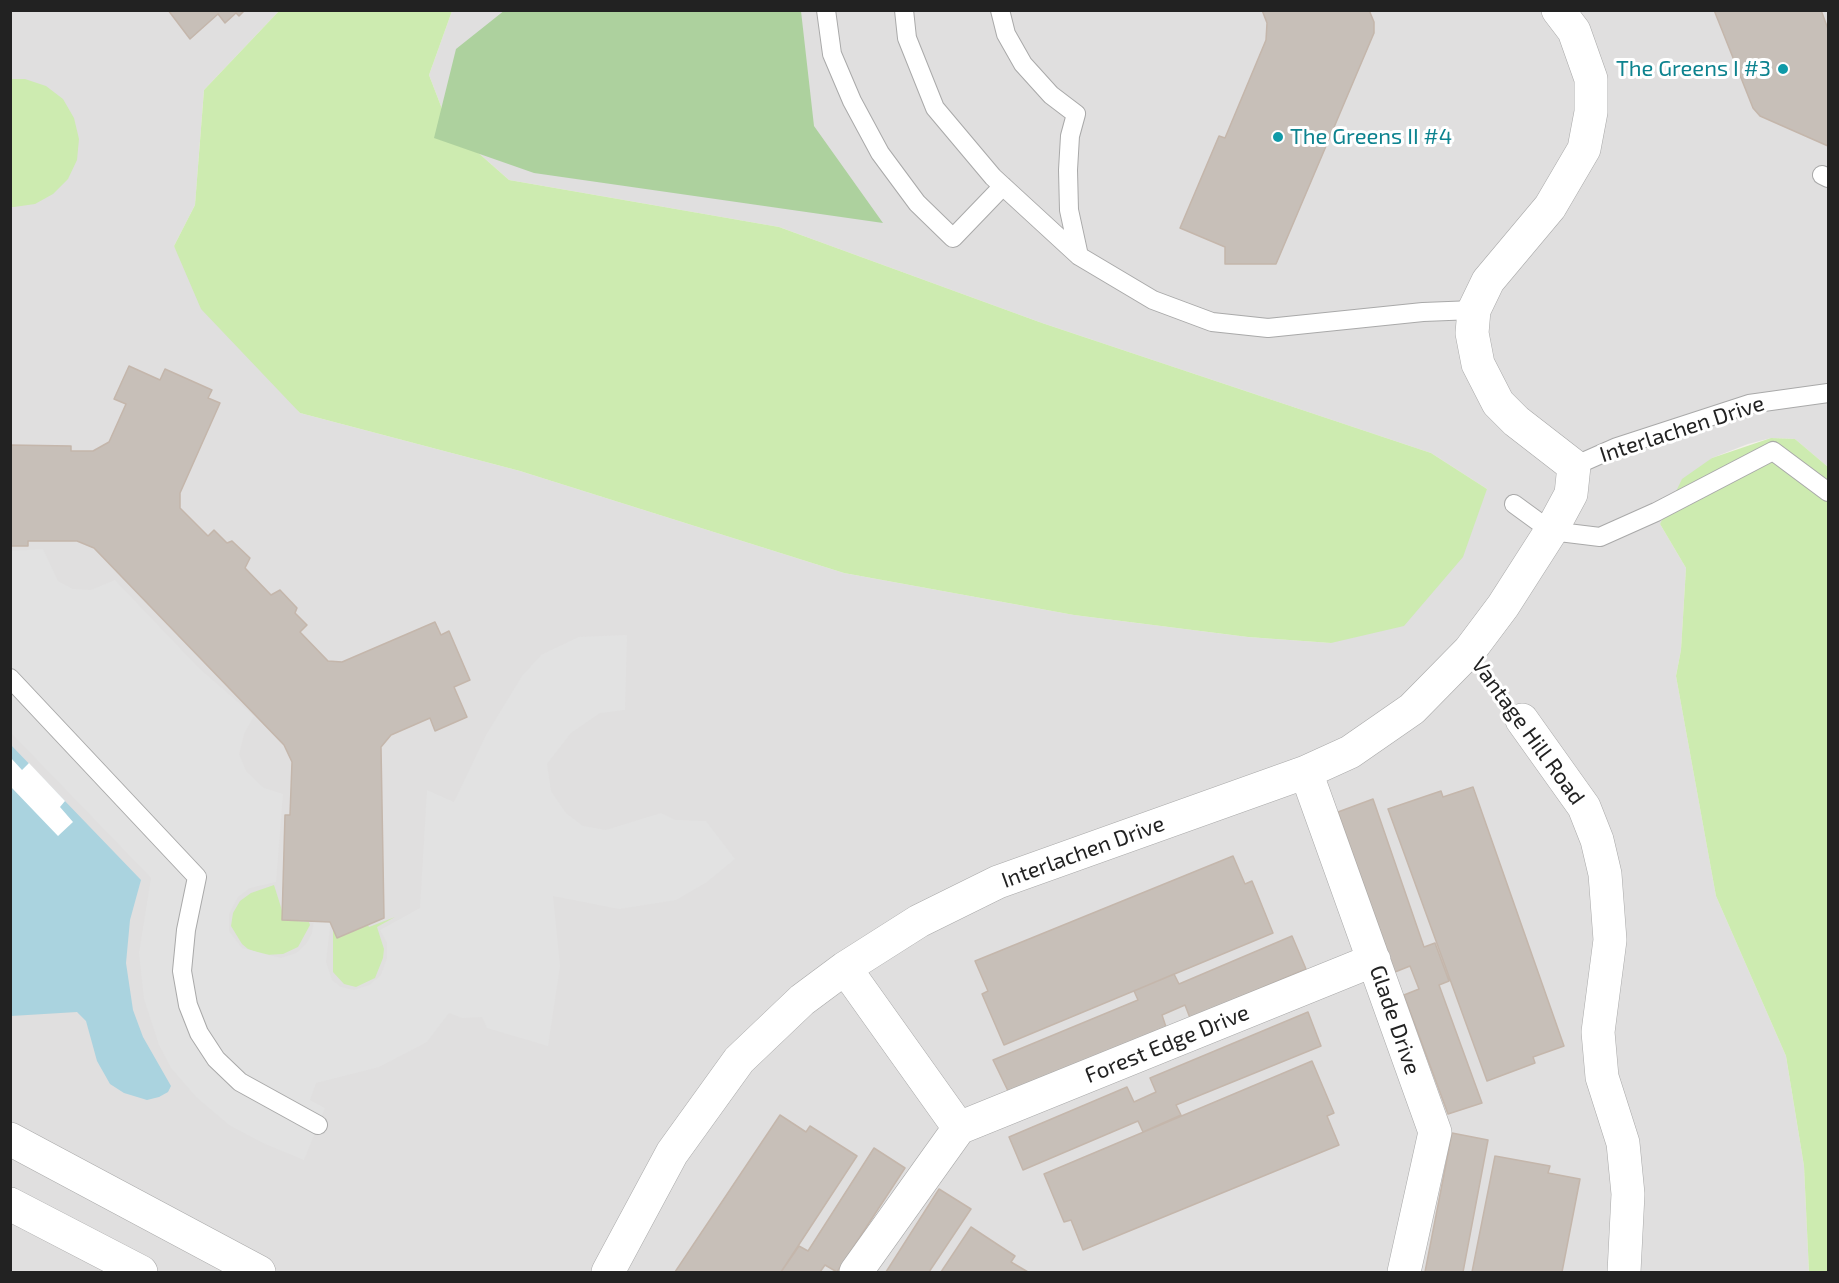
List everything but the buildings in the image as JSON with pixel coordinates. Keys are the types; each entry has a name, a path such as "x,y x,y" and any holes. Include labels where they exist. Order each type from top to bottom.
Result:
{"street":[{"name":"Interlachen Drive","path":"608,1272 672,1153 739,1060 802,1000 845,968 919,921 998,882 1306,772 1350,752 1412,709 1470,650 1503,606 1551,531 1571,494 1574,466 1516,421 1498,403 1478,364 1472,333 1474,310 1488,281 1550,207 1584,149 1591,112 1591,79 1574,31 1558,10"},
{"name":"Vantage Hill Road","path":"1522,720 1584,807 1597,840 1605,874 1610,940 1598,1032 1602,1077 1623,1143 1628,1194 1624,1272"},
{"name":"Glade Drive","path":"1306,772 1435,1132 1404,1272"},
{"name":"Forest Edge Drive","path":"959,1128 1374,960"},
{"path":"845,968 959,1128 856,1272"},
{"path":"10,1139 259,1272"},
{"path":"10,1204 141,1272"}],"lane":[{"path":"826,10 832,54 852,101 880,153 917,203 953,238 1003,186"},
{"path":"904,10 907,38 935,108 1003,186 1079,256 1153,300 1212,322 1268,328 1412,313 1474,310"},
{"path":"999,10 1006,34 1023,64 1051,95 1076,114 1070,136 1068,170 1069,210 1079,256"},
{"name":"Interlachen Drive","path":"1574,466 1617,447 1749,404 1828,393"},
{"path":"1514,504 1551,531 1600,537 1656,512 1773,451 1828,492"},
{"path":"10,678 197,877 186,930 182,971 188,1005 199,1033 216,1059 240,1082 318,1125"}],"path":[{"name":"Vantage Hill Road","path":"1470,650 1522,720"}],"shaded area":[{"path":"10,11 279,11 204,90 195,205 174,246 300,413 520,471 844,573 1074,615 1248,637 1331,643 1487,489 1431,453 1042,323 779,227 509,180 449,127 429,75 452,11 1828,11 1828,467 1795,439 1771,438 1748,444 1712,458 1660,524 1686,568 1681,650 1676,676 1716,896 1786,1056 1804,1166 1809,1272 11,1272"},
{"path":"43,549 58,581 73,589 91,590 115,580 199,668 254,716 244,734 239,754 246,771 264,788 283,794 276,882 250,888 238,897 229,914 229,931 242,948 281,958 296,953 306,944 312,933 314,920 331,919 326,962 332,980 341,987 354,990 369,985 381,975 387,958 387,943 380,930 420,908 427,790 454,802 486,735 522,676 541,655 579,637 627,635 625,710 600,713 571,733 547,764 551,791 566,813 583,826 606,830 661,813 675,820 706,821 735,859 707,882 676,900 619,909 553,896 560,966 548,1046 487,1028 482,1017 462,1018 449,1013 427,1042 379,1067 316,1083 310,1100 325,1108 304,1160 263,1143 229,1125 196,1097 171,1068 159,1045 144,999 139,953 151,878 11,733 11,551"}],"green space":[{"path":"505,10 801,11 814,126 883,223 534,173 434,138 456,49"},
{"path":"279,11 452,11 429,75 449,127 509,180 779,227 1042,323 1431,453 1487,489 1463,557 1404,626 1331,643 1248,637 1074,615 844,573 520,471 300,413 201,309 174,246 195,205 204,90"},
{"path":"10,79 25,79 46,86 63,99 74,118 79,139 77,160 68,179 53,194 35,204 14,207 10,207"},
{"path":"1771,438 1795,439 1828,467 1828,1272 1809,1272 1804,1166 1786,1056 1716,896 1676,676 1681,650 1686,568 1660,524 1682,479 1712,458"},
{"path":"274,885 285,920 309,922 310,925 298,947 283,954 265,955 248,949 242,944 231,926 233,913 240,901 251,893"},
{"path":"362,912 369,927 395,917 377,927 384,949 375,978 356,987 344,984 333,972 333,917"}],"water":[{"path":"10,744 141,880 130,920 126,963 133,1010 143,1037 171,1086 168,1092 159,1097 147,1100 124,1093 110,1084 97,1061 86,1021 77,1012 11,1016"}],"pier":[{"path":"11,758 22,770 29,763 65,801 60,807 73,822 58,836 11,787"}],"place":[{"name":"The Greens I #3","path":"1783,69"},
{"name":"The Greens II #4","path":"1278,137"}]}
